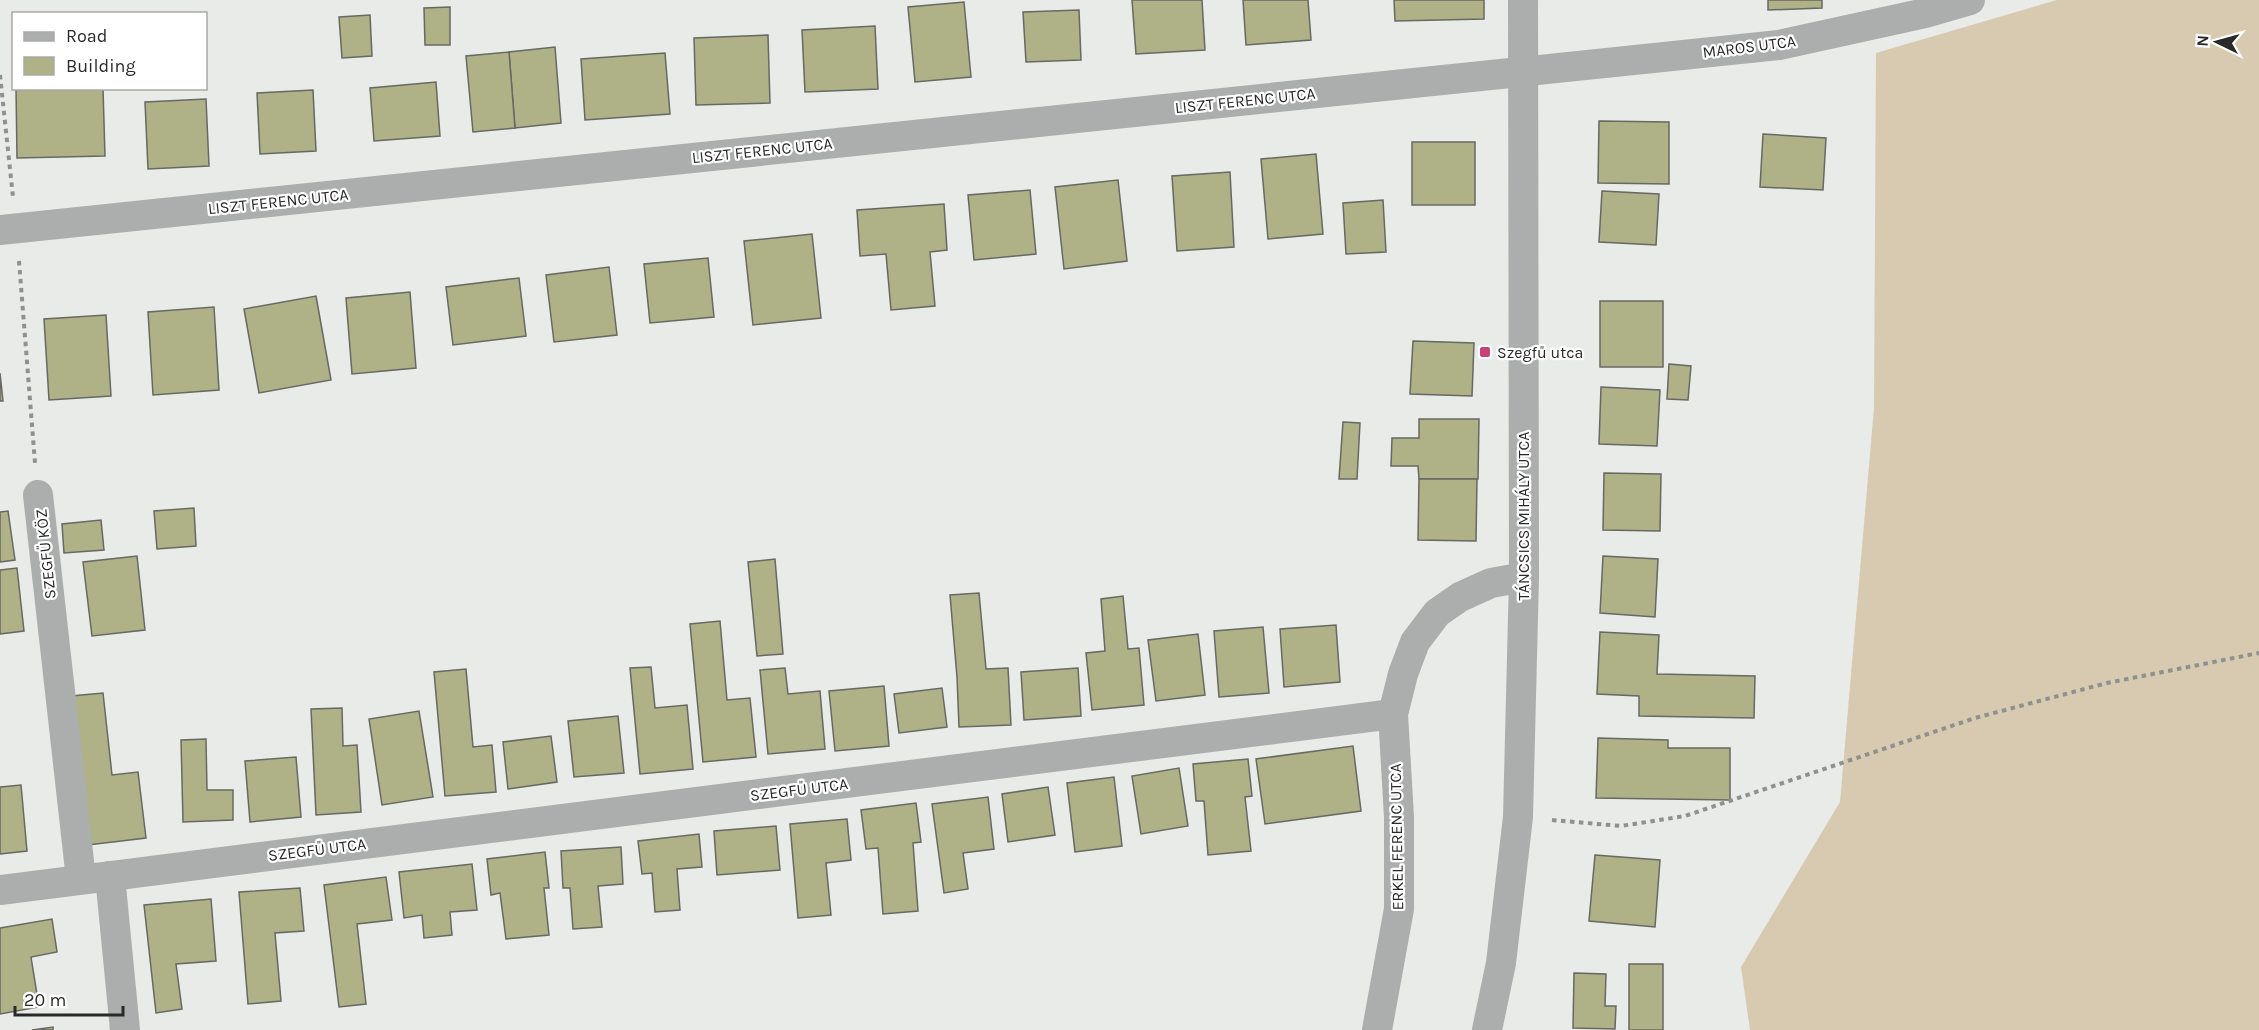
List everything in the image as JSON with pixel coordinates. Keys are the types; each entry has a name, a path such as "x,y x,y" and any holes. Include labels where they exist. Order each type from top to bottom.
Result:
{"street":[{"name":"TÁNCSICS MIHÁLY UTCA","path":"1487,1030 1501,963 1518,817 1524,577 1523,0"},
{"name":"MAROS UTCA","path":"1523,71 1779,45 1925,13 1970,0"},
{"name":"LISZT FERENC UTCA","path":"8,229 1523,71"},
{"name":"SZEGFŰ KÖZ","path":"38,495 96,877 125,1030"},
{"path":"1393,714 1403,674 1415,642 1437,613 1460,597 1491,583 1524,577"},
{"name":"SZEGFŰ UTCA","path":"0,890 1393,714"},
{"name":"ERKEL FERENC UTCA","path":"1377,1030 1399,909 1399,817 1393,714"}],"path":[{"name":"SZEGFŰ KÖZ","path":"0,75 8,229 38,495"},
{"path":"1518,817 1621,825 1685,816 1975,718 2107,683 2259,653"}],"shaded area":[{"path":"2057,0 2259,0 2259,1030 1750,1030 1741,967 1840,802 1874,408 1876,53"}],"building":[{"path":"1132,0 1202,0 1205,50 1136,54"},
{"path":"1243,0 1308,0 1311,40 1246,45"},
{"path":"1394,0 1484,0 1484,19 1395,21"},
{"path":"1768,0 1822,0 1822,8 1768,10"},
{"path":"964,2 971,77 915,82 908,7"},
{"path":"450,7 450,45 425,45 424,8"},
{"path":"1079,10 1081,60 1026,62 1023,12"},
{"path":"370,15 372,56 342,58 339,17"},
{"path":"875,26 878,89 805,92 802,30"},
{"path":"768,35 770,103 696,105 694,38"},
{"path":"555,47 561,123 515,128 509,52"},
{"path":"509,52 515,128 473,132 466,56"},
{"path":"665,53 670,114 585,120 581,59"},
{"path":"436,82 440,136 374,141 370,88"},
{"path":"16,90 103,90 105,156 17,158"},
{"path":"313,90 316,151 260,154 257,93"},
{"path":"206,99 209,166 148,169 145,102"},
{"path":"1599,121 1669,122 1669,184 1598,183"},
{"path":"1763,134 1826,138 1823,190 1760,187"},
{"path":"1412,142 1475,142 1475,205 1412,205"},
{"path":"1316,154 1323,234 1268,239 1261,159"},
{"path":"1230,172 1234,247 1177,251 1172,176"},
{"path":"1118,180 1127,261 1064,269 1055,187"},
{"path":"1030,190 1036,254 974,260 968,195"},
{"path":"1602,191 1659,194 1656,245 1599,242"},
{"path":"1383,200 1386,252 1346,254 1343,203"},
{"path":"944,204 947,250 930,252 935,306 891,310 886,254 860,256 857,210"},
{"path":"812,234 821,318 753,325 744,241"},
{"path":"708,258 714,317 650,323 644,264"},
{"path":"609,267 617,335 554,342 546,275"},
{"path":"519,278 526,336 453,345 446,287"},
{"path":"410,292 416,368 352,374 346,298"},
{"path":"316,296 331,380 259,393 244,309"},
{"path":"1600,301 1663,301 1663,367 1600,367"},
{"path":"214,307 219,390 153,395 148,312"},
{"path":"106,315 111,396 49,400 44,319"},
{"path":"1413,341 1474,343 1472,396 1410,394"},
{"path":"1669,364 1691,366 1688,400 1667,399"},
{"path":"0,373 3,401 0,401"},
{"path":"1601,387 1660,390 1657,446 1599,444"},
{"path":"1419,419 1479,419 1478,479 1419,479 1418,466 1391,466 1392,438 1419,438"},
{"path":"1343,422 1360,423 1357,479 1339,479"},
{"path":"1604,473 1661,474 1660,531 1603,530"},
{"path":"1419,479 1477,479 1476,541 1418,540"},
{"path":"194,508 196,546 157,549 154,511"},
{"path":"8,511 15,560 0,562 0,512"},
{"path":"101,520 104,550 64,553 62,524"},
{"path":"137,556 145,630 92,636 83,562"},
{"path":"1603,556 1658,559 1655,617 1600,613"},
{"path":"775,559 783,654 757,656 748,562"},
{"path":"17,568 24,631 0,634 0,570"},
{"path":"979,593 986,669 1008,668 1011,725 959,727 950,595"},
{"path":"1123,596 1128,649 1139,648 1144,705 1092,710 1086,653 1105,651 1101,599"},
{"path":"720,621 727,700 750,698 756,757 703,762 690,624"},
{"path":"1336,625 1340,682 1284,687 1280,629"},
{"path":"1263,627 1269,693 1219,697 1214,631"},
{"path":"1600,632 1659,635 1657,674 1755,676 1754,718 1639,716 1639,696 1597,694"},
{"path":"1198,634 1205,695 1156,701 1148,640"},
{"path":"651,667 655,708 687,705 693,769 640,774 630,668"},
{"path":"785,668 788,694 820,691 825,749 768,754 760,670"},
{"path":"1078,668 1081,716 1024,720 1021,672"},
{"path":"466,669 473,747 492,745 496,792 445,796 434,672"},
{"path":"884,686 889,746 835,751 829,691"},
{"path":"942,688 947,727 899,733 894,694"},
{"path":"103,693 112,775 138,772 146,838 88,845 71,696"},
{"path":"342,708 343,746 357,745 361,812 316,815 311,709"},
{"path":"419,711 433,797 382,805 369,719"},
{"path":"618,716 624,773 574,777 568,721"},
{"path":"551,736 557,782 508,789 503,742"},
{"path":"1598,738 1668,740 1668,748 1730,748 1730,800 1596,798"},
{"path":"206,739 207,790 233,790 233,820 183,822 181,740"},
{"path":"1353,746 1361,811 1265,824 1256,759"},
{"path":"296,757 301,817 250,822 245,761"},
{"path":"1248,759 1252,796 1245,797 1251,851 1208,855 1204,801 1196,801 1193,764"},
{"path":"1179,768 1188,826 1141,834 1132,776"},
{"path":"1114,777 1122,846 1075,852 1067,783"},
{"path":"21,785 27,851 0,854 0,787"},
{"path":"1048,787 1055,835 1008,842 1002,794"},
{"path":"988,797 994,849 963,853 968,889 944,893 932,804"},
{"path":"916,803 921,842 913,843 918,911 883,914 878,848 866,849 861,810"},
{"path":"847,819 851,860 826,863 831,915 798,918 790,824"},
{"path":"776,826 780,870 717,875 714,831"},
{"path":"699,834 702,867 677,869 680,910 655,912 652,873 642,874 638,841"},
{"path":"621,847 623,884 598,886 602,927 573,929 570,888 563,888 561,851"},
{"path":"545,852 549,888 544,888 549,935 506,939 500,893 491,895 487,859"},
{"path":"1595,855 1660,860 1655,927 1589,921"},
{"path":"472,864 477,910 450,912 452,935 424,938 422,915 404,918 399,872"},
{"path":"386,877 392,920 357,924 366,1004 339,1007 324,885"},
{"path":"300,888 304,931 275,933 281,1001 248,1004 239,892"},
{"path":"211,899 216,961 176,964 182,1009 156,1013 144,905"},
{"path":"52,919 57,952 31,957 39,1007 0,1014 0,928"},
{"path":"1629,964 1663,964 1663,1030 1629,1030"},
{"path":"1574,973 1606,974 1605,1006 1616,1006 1615,1029 1573,1028"},
{"path":"53,1027 53,1030 32,1030"}],"place":[{"name":"Szegfű utca","path":"1485,352"}]}
